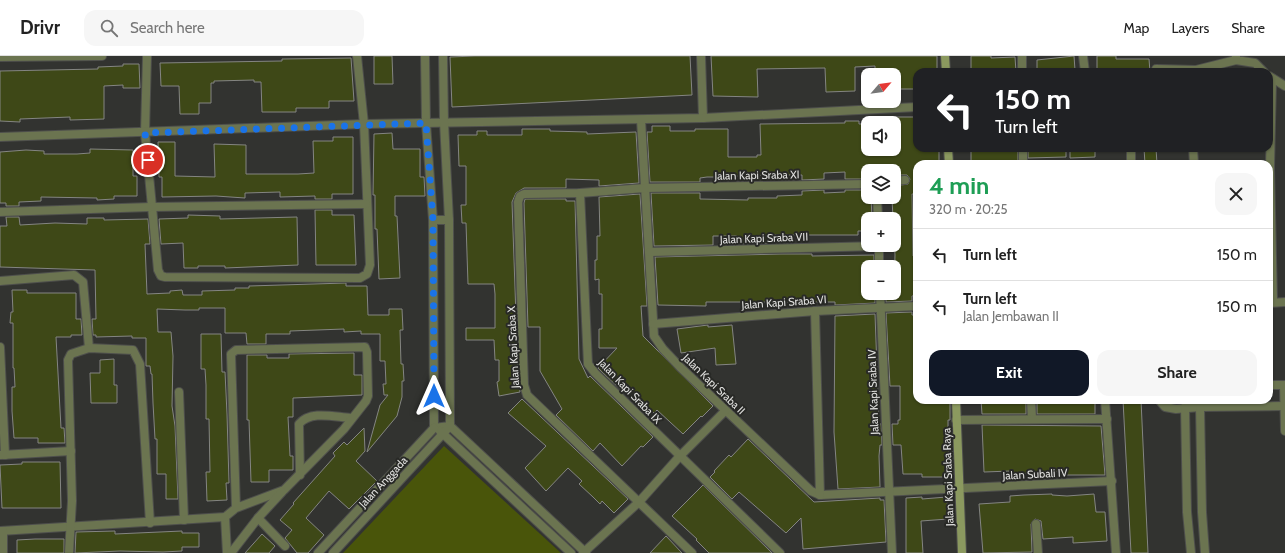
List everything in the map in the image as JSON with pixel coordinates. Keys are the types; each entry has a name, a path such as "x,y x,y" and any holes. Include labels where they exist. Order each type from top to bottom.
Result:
{"street":[{"path":"0,57 102,56"},
{"path":"147,56 145,133 158,270 161,276 360,278 367,274 370,265 366,204 364,124 357,56"},
{"path":"426,56 426,123 433,220 434,428"},
{"path":"443,56 444,122 449,220 450,426 584,552 639,502 679,457 725,411"},
{"path":"701,56 703,118"},
{"path":"945,56 946,68"},
{"path":"1022,56 1022,68"},
{"path":"1083,56 1084,68"},
{"path":"1205,68 1236,58 1255,63 1260,68"},
{"path":"1273,80 1285,86"},
{"path":"0,137 364,124 703,118 913,107"},
{"name":"Jalan Kapi Sraba II","path":"641,120 654,336 663,349 725,411 811,491 820,495"},
{"path":"901,180 905,180"},
{"name":"Jalan Kapi Sraba XI","path":"646,188 861,184"},
{"name":"Jalan Kapi Sraba X","path":"646,188 580,193 524,194 520,196 518,202 524,385 527,395 533,402 692,553"},
{"name":"Jalan Kapi Sraba IX","path":"580,193 588,364 595,373 679,457 780,553"},
{"path":"0,212 151,207 366,204"},
{"path":"433,220 449,220"},
{"name":"Jalan Kapi Sraba VII","path":"650,252 861,246"},
{"path":"0,281 74,275 80,278 83,282 89,348"},
{"name":"Jalan Kapi Sraba IV","path":"880,300 888,490"},
{"path":"1273,303 1285,302"},
{"name":"Jalan Kapi Sraba VI","path":"653,324 815,311 913,306"},
{"path":"815,311 820,495 888,490 959,489"},
{"path":"0,347 2,455 71,451"},
{"path":"231,553 258,518 344,429 351,418 366,401 368,396 368,352 364,347 234,351 230,354 236,508"},
{"path":"69,553 72,501 68,360 71,354 89,348 133,350 137,355 140,364 150,523"},
{"path":"1273,385 1284,385 1285,431"},
{"path":"179,392 184,520"},
{"name":"Jalan Kapi Sraba Raya","path":"956,404 962,553"},
{"path":"1031,404 1032,418"},
{"path":"1105,404 1116,553"},
{"path":"1162,404 1165,407 1176,409 1200,406 1284,406"},
{"path":"1200,406 1202,512 1205,553"},
{"path":"1186,407 1188,512 1191,553"},
{"path":"300,475 299,424 305,418 313,415 351,418"},
{"path":"956,420 1032,418 1107,419"},
{"path":"434,428 450,426"},
{"name":"Jalan Anggada","path":"333,553 450,426"},
{"path":"434,428 444,433 571,553"},
{"name":"Jalan Anggada","path":"318,553 434,428"},
{"name":"Jalan Subali IV","path":"959,489 1112,481"},
{"path":"3,553 2,531 150,523 225,517 236,508 284,490"},
{"path":"888,490 892,553"},
{"path":"1188,512 1202,512"},
{"path":"225,517 227,553"},
{"path":"258,518 286,546"},
{"path":"1036,524 1038,553"}],"green space":[{"path":"444,446 561,553 343,553"}],"building":[{"path":"374,56 392,56 393,84 374,84"},
{"path":"690,56 692,95 452,107 450,57"},
{"path":"711,56 937,56 937,68 913,68 913,89 901,89 901,68 875,68 875,66 855,67 855,91 826,92 825,68 757,69 758,97 713,96"},
{"path":"971,56 991,56 991,58 1015,57 1016,68 971,68"},
{"path":"1074,56 1075,68 1037,68 1037,60"},
{"path":"1097,56 1116,56 1116,59 1149,59 1150,68 1097,68"},
{"path":"351,58 354,101 329,101 329,108 296,108 296,112 262,112 261,82 254,82 254,80 214,81 214,83 211,83 211,103 199,103 199,114 180,114 179,86 161,86 160,63"},
{"path":"123,64 139,64 140,88 123,88 123,85 104,86 104,119 70,120 70,117 20,119 20,122 0,121 0,71 98,69 98,67 123,66"},
{"path":"901,117 913,117 913,152 939,152 939,160 913,160 912,301 886,302 886,300 901,300 901,260 895,260 895,252 901,252 901,212 893,212 892,204 901,204 901,185 908,184 910,179 907,175 901,175 901,164 861,164 861,179 845,179 845,172 824,173 824,179 802,180 802,175 756,175 737,177 707,177 700,178 700,182 650,182 647,132 652,132 652,126 670,126 670,131 728,129 728,157 757,157 757,155 761,155 760,124 845,123 845,121 859,121 859,124 861,124 861,156 901,156"},
{"path":"522,129 550,129 550,131 587,132 587,134 636,132 639,183 599,186 599,180 566,179 566,188 524,188 516,193 512,202 518,375 520,392 499,396 497,382 499,381 499,360 495,360 494,340 466,340 466,328 495,328 495,294 494,284 468,284 466,223 462,223 461,205 466,205 466,166 459,166 458,135 477,135 477,131 487,131 487,135 522,135"},
{"path":"392,133 393,149 420,149 420,177 424,177 425,196 395,196 395,216 397,216 400,278 379,279 377,229 375,229 375,195 373,195 374,134"},
{"path":"333,137 353,137 353,194 332,194 332,199 315,199 315,196 280,197 280,192 245,193 245,198 216,196 162,197 162,177 159,177 158,142 175,142 175,176 215,177 214,144 246,145 246,174 298,174 314,173 313,141 333,141"},
{"path":"90,149 133,150 133,176 137,176 137,196 114,196 114,199 97,200 97,198 41,197 41,201 19,202 19,206 6,206 6,203 0,203 0,152 26,150 44,151 44,154 77,154 90,153"},
{"path":"971,152 1018,152 1018,160 971,160"},
{"path":"1028,152 1066,152 1066,157 1028,158"},
{"path":"1070,152 1095,152 1095,157 1070,158"},
{"path":"1144,152 1156,152 1157,160 1145,160"},
{"path":"824,190 824,193 845,192 845,190 861,190 861,204 871,204 872,212 861,212 861,231 858,231 858,235 768,235 768,243 737,244 737,236 713,236 713,245 654,246 651,193 700,193 700,199 748,200 748,198 777,198 777,196 802,195 802,191"},
{"path":"640,194 647,306 641,306 643,336 713,406 683,434 657,410 654,413 627,387 623,392 598,368 617,348 599,348 599,329 602,329 602,294 599,294 599,279 595,280 595,260 597,260 597,236 600,236 599,197"},
{"path":"525,199 566,199 566,201 575,201 579,359 588,378 590,376 653,437 643,447 641,446 622,466 600,443 593,451 556,415 562,409 540,371 540,327 528,327"},
{"path":"315,210 332,210 332,215 354,215 356,265 316,265"},
{"path":"188,215 220,216 220,219 297,217 298,265 225,268 225,266 198,266 198,268 184,268 183,243 161,244 159,219 188,218"},
{"path":"6,217 19,217 20,225 55,223 87,224 87,218 104,218 104,220 148,219 150,244 145,244 147,294 170,293 170,291 182,290 183,295 202,295 202,291 235,290 235,288 249,288 249,286 346,283 346,286 367,286 368,315 389,315 389,309 402,309 403,330 400,330 401,364 403,364 404,381 402,381 402,397 397,416 367,452 380,405 388,395 384,395 383,384 386,384 385,361 380,361 380,334 361,334 361,331 344,332 344,329 290,331 290,334 266,334 266,344 247,344 246,333 225,333 225,308 199,308 199,310 157,309 158,332 171,332 173,356 172,406 175,426 178,499 166,499 166,474 157,474 157,439 155,439 152,374 150,366 146,366 146,338 132,338 132,336 96,337 96,335 93,335 92,319 96,319 95,270 0,267 0,226 7,226"},
{"path":"782,254 812,254 812,256 874,255 874,260 861,260 861,300 875,300 875,303 835,305 835,302 782,302 782,307 766,306 765,302 706,302 706,306 658,305 655,257"},
{"path":"12,290 27,290 27,293 76,293 76,319 81,319 82,335 56,337 61,428 64,428 65,443 38,443 38,438 14,438 12,411 12,387 15,387 13,368 13,323 10,323 11,312 13,312"},
{"path":"912,312 913,315 913,404 950,404 950,420 948,420 948,451 952,451 953,477 922,477 922,474 903,474 901,445 893,445 892,424 898,424 898,420 900,420 900,386 890,386 886,313"},
{"path":"875,314 879,424 881,424 882,445 880,445 879,456 880,487 838,489 834,432 835,316"},
{"path":"708,325 708,327 732,325 736,364 716,365 715,348 681,353 677,329"},
{"path":"201,334 221,334 222,372 225,372 227,414 229,483 226,483 227,500 207,501 206,472 210,472 209,419 206,419 205,369 201,369"},
{"path":"354,353 354,375 362,375 362,395 293,398 293,417 288,417 290,456 293,456 293,470 269,470 269,482 251,482 249,420 247,420 247,355 267,355 267,358 289,358 289,354"},
{"path":"114,359 114,385 117,385 117,403 91,403 90,373 100,373 100,360"},
{"path":"522,399 628,499 614,513 602,501 600,504 579,484 582,481 568,468 546,491 525,468 546,446 508,413"},
{"path":"981,404 1026,404 1026,414 982,414"},
{"path":"1037,404 1095,404 1095,414 1037,414"},
{"path":"1123,404 1141,404 1148,553 1131,553"},
{"path":"982,425 1101,426 1105,475 1065,475 1065,471 1011,475 1011,471 984,472"},
{"path":"364,428 365,451 356,461 377,481 349,509 329,491 306,518 324,535 308,553 297,553 285,538 292,530 280,520 294,504 293,503 335,456 333,453 344,442 347,445"},
{"path":"748,439 814,502 880,498 880,500 884,500 886,542 803,549 801,518 786,533 739,492 732,499 710,477 729,455 731,457"},
{"path":"22,462 60,462 61,508 2,508 0,465 22,464"},
{"path":"703,485 772,553 709,553 696,540 697,539 672,516"},
{"path":"1052,494 1067,496 1094,494 1096,512 1105,512 1107,541 1073,543 1073,537 1043,539 1041,521 1035,519 1031,524 1032,552 983,553 979,504 1010,502 1010,496"},
{"path":"922,497 922,499 947,497 948,519 921,521 923,553 906,553 906,498"},
{"path":"115,531 115,534 182,531 182,533 199,533 199,547 182,547 182,551 163,552 120,551 75,553 76,532"},
{"path":"262,534 275,546 269,553 245,553"},
{"path":"666,536 682,553 650,553"},
{"path":"64,539 64,553 17,553 17,540"}],"route":[{"path":"148,160 145,133 364,124 426,123 433,220 434,396"}]}
